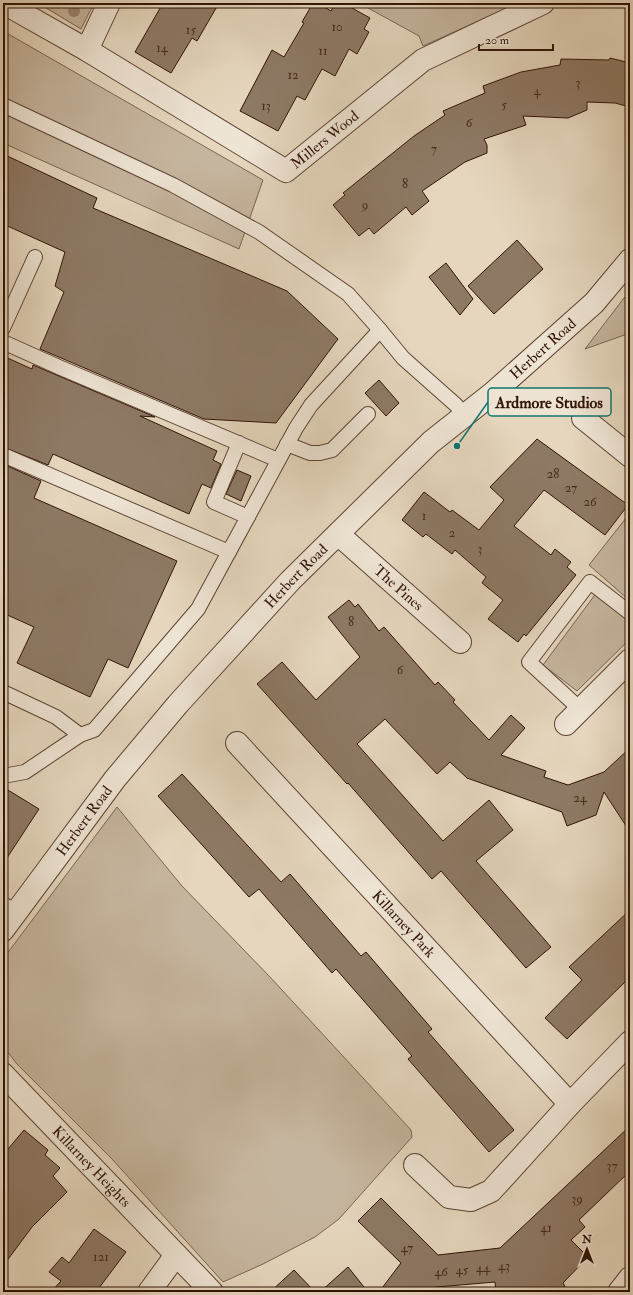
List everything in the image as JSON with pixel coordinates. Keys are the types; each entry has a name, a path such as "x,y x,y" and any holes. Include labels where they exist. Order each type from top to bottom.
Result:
{"street":[{"name":"Millers Wood","path":"4,3 87,50 286,171 424,60 542,3"},
{"path":"87,50 109,3"},
{"name":"Herbert Road","path":"3,930 9,908 115,779 174,710 290,581 431,442 493,393 594,303 630,260"},
{"path":"583,418 630,456"},
{"name":"The Pines","path":"338,534 460,642"},
{"path":"574,717 630,660"},
{"name":"Killarney Park","path":"237,742 570,1104"},
{"path":"415,1165 449,1197 471,1200 491,1191 570,1104 630,1042"},
{"name":"Killarney Heights","path":"5,1078 212,1292"},
{"path":"149,1292 176,1255"},
{"path":"619,1292 630,1278"}],"lane":[{"path":"3,106 173,185 259,232 348,294 403,358 456,405 464,415"},
{"path":"3,328 35,257"},
{"path":"3,776 25,772 80,735 94,730 198,609 278,460 311,405 380,330"},
{"path":"3,342 278,460"},
{"path":"287,444 310,453 320,453 332,450 368,414"},
{"path":"239,443 214,502 248,517"},
{"path":"3,455 229,552"},
{"path":"574,717 529,662 590,582 630,613"},
{"path":"3,692 56,718 80,735"}],"shaded area":[{"path":"38,3 94,3 81,29"},
{"path":"359,3 518,3 423,46 419,36"},
{"path":"3,31 263,180 239,249 3,143"},
{"path":"630,293 630,333 585,349 624,298"},
{"path":"630,513 630,601 589,565"},
{"path":"597,592 630,619 630,639 577,691 543,665"},
{"path":"117,807 182,886 270,977 411,1130 412,1137 339,1219 315,1237 263,1264 223,1282 112,1159 17,1064 3,1046 3,959"}],"building":[{"path":"163,3 219,3 197,41 192,38 171,73 135,52"},
{"path":"313,3 317,3 331,11 335,3 343,3 370,18 364,29 369,32 357,54 349,49 335,76 322,69 305,100 297,96 278,131 240,111 272,50 284,57 304,23 302,22"},
{"path":"610,58 630,63 630,107 615,103 587,102 587,110 568,118 523,116 526,125 484,139 487,145 487,153 465,162 422,191 429,201 412,215 406,207 374,234 369,228 359,236 333,205 345,195 343,193 414,136 445,115 443,111 485,93 483,86 521,72 560,65 561,59 609,60"},
{"path":"3,154 97,198 93,208 287,291 338,339 276,423 204,419 40,349 64,292 55,286 65,252 3,224"},
{"path":"517,240 543,269 494,314 468,286"},
{"path":"446,263 473,299 460,315 429,277"},
{"path":"3,356 32,369 33,365 155,417 140,416 217,451 213,460 221,464 211,488 202,484 189,514 53,454 48,465 3,447"},
{"path":"379,380 399,403 386,416 365,393"},
{"path":"537,439 628,505 605,535 544,490 514,526 551,555 555,549 571,562 567,567 576,575 526,636 524,634 518,642 488,619 503,600 482,583 486,577 455,550 452,554 426,534 423,537 402,520 424,492 450,512 452,510 479,530 504,500 490,487"},
{"path":"3,464 41,481 34,498 177,561 128,668 108,659 90,697 17,663 34,627 3,613"},
{"path":"237,470 251,476 241,501 226,494"},
{"path":"349,600 355,607 358,604 379,631 384,627 435,685 438,682 455,700 453,702 489,740 511,715 525,728 501,755 546,771 544,777 568,785 604,772 630,748 630,832 604,792 596,815 567,826 562,812 467,778 450,762 437,774 385,719 357,744 443,841 489,800 513,830 476,861 551,947 526,968 441,871 432,879 348,783 347,784 257,684 282,662 316,700 360,657 328,617"},
{"path":"182,774 281,882 290,874 361,956 366,952 432,1029 428,1032 514,1130 489,1152 408,1059 412,1056 336,969 332,973 259,889 249,897 158,796"},
{"path":"3,787 39,809 3,864"},
{"path":"630,910 630,977 567,1039 545,1018 582,980 569,967"},
{"path":"630,1126 630,1171 579,1220 585,1227 571,1240 588,1257 563,1283 568,1292 496,1292 495,1282 379,1292 401,1263 358,1221 381,1198 438,1255 500,1248"},
{"path":"24,1130 48,1150 45,1155 60,1168 53,1176 67,1192 32,1227 3,1266 3,1155"},
{"path":"94,1229 126,1252 96,1292 51,1292 61,1281 49,1272 62,1257 69,1263"},
{"path":"348,1267 368,1292 320,1292"},
{"path":"294,1270 315,1292 270,1292"}],"place":[{"name":"Ardmore Studios","path":"457,446"}]}
